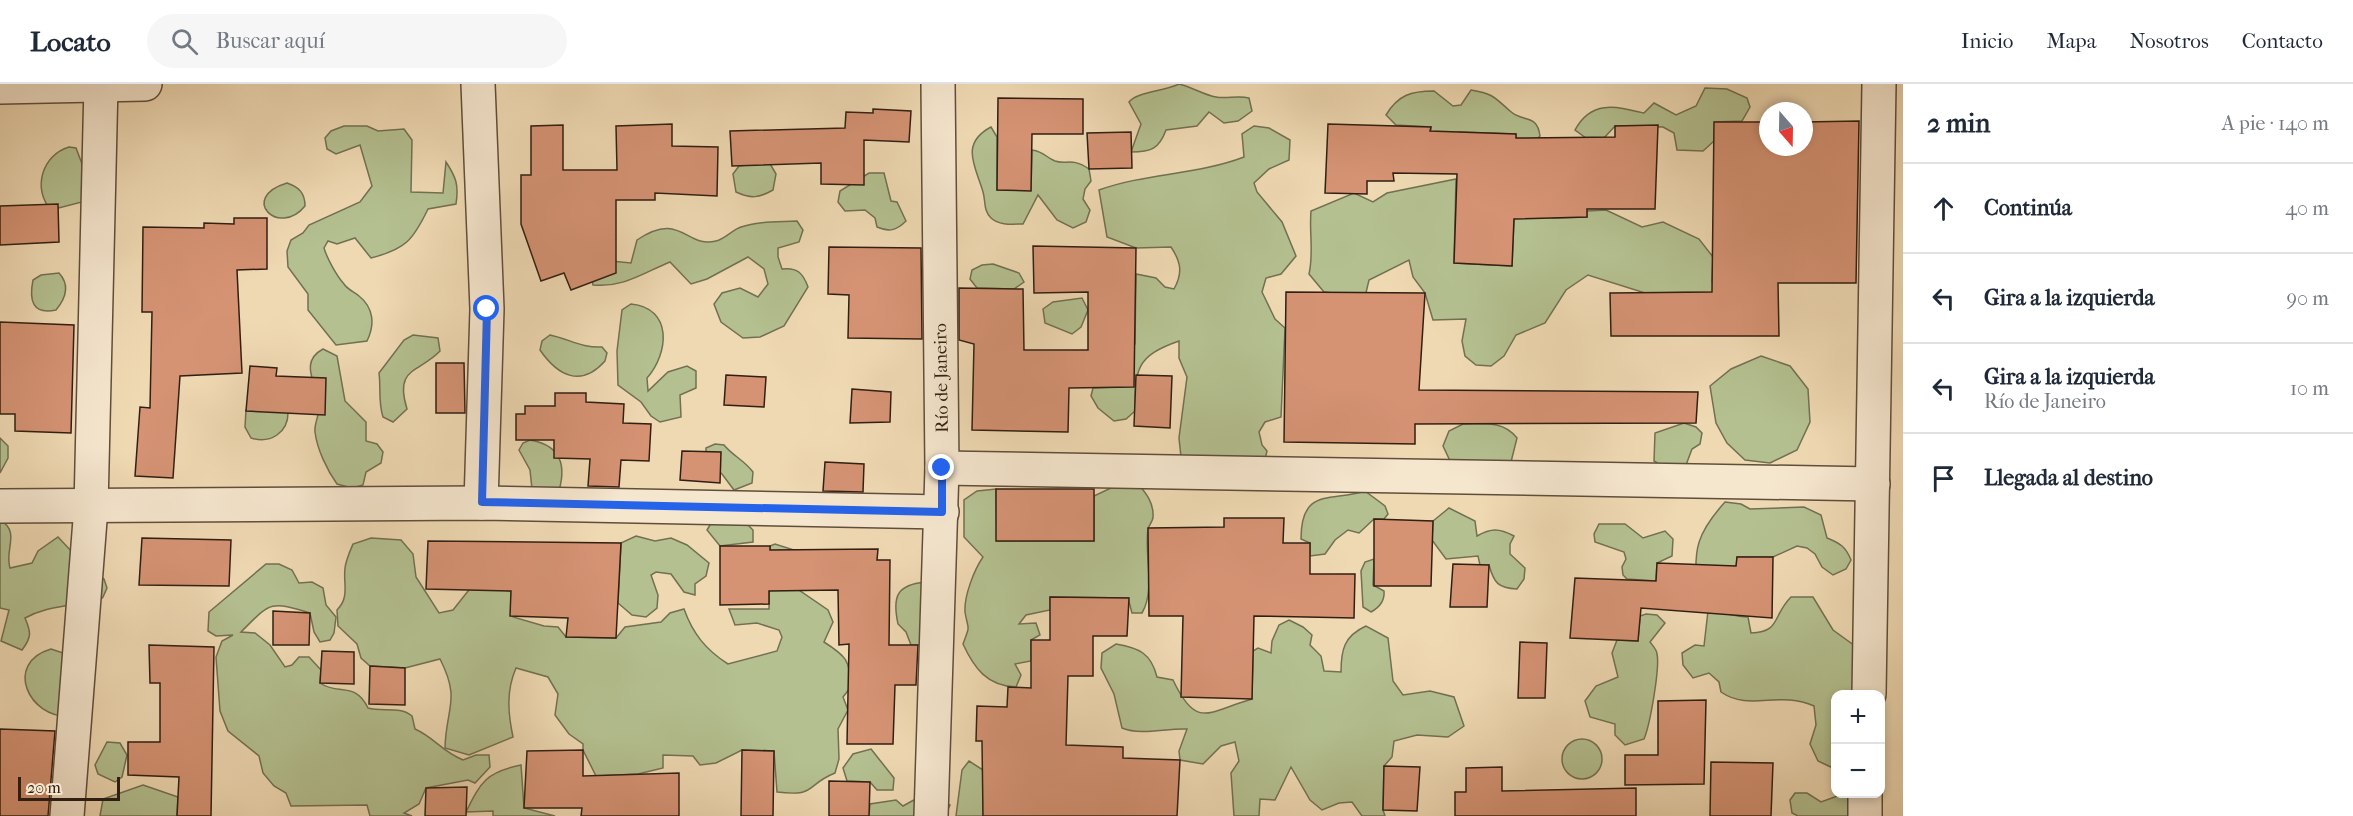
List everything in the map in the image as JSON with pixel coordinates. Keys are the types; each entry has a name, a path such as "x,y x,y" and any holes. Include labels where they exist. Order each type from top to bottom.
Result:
{"street":[{"path":"0,87 145,84"},
{"path":"478,84 487,309 482,502"},
{"name":"Río de Janeiro","path":"931,816 942,512 938,84"},
{"path":"1869,690 1873,484 1890,118 1879,84"},
{"path":"67,816 91,507 101,85"},
{"path":"942,468 1873,484"},
{"path":"0,506 482,502 942,512"},
{"path":"1865,798 1865,816"}],"green space":[{"path":"1179,84 1216,97 1249,98 1252,111 1238,121 1224,123 1209,112 1197,126 1166,130 1153,148 1131,152 1141,124 1129,102 1138,96"},
{"path":"1705,88 1727,89 1747,98 1750,107 1742,121 1715,122 1714,141 1703,151 1677,150 1674,133 1663,127 1615,126 1604,138 1586,138 1575,130 1588,114 1605,108 1623,108 1644,113 1654,103 1676,115 1696,106"},
{"path":"1471,90 1493,97 1515,115 1536,124 1540,136 1533,143 1514,195 1516,134 1458,132 1449,143 1430,146 1431,127 1396,125 1386,115 1395,103 1412,93 1434,91 1453,106 1461,105"},
{"path":"344,126 367,126 378,131 404,129 412,140 411,192 443,193 446,162 454,177 457,192 456,204 428,209 413,236 400,247 383,255 371,258 355,238 337,244 328,241 324,248 332,266 345,286 368,306 372,317 367,341 336,345 308,310 308,294 288,267 287,251 291,240 303,233 309,225 360,202 372,186 360,145 336,154 327,149 325,138 331,131"},
{"path":"1254,126 1269,128 1290,140 1289,160 1269,169 1254,183 1257,192 1282,222 1296,256 1281,274 1266,278 1262,292 1275,319 1285,328 1281,417 1265,422 1259,432 1262,445 1267,451 1262,472 1182,466 1179,438 1187,377 1179,358 1179,341 1154,352 1141,366 1136,384 1135,411 1126,419 1114,421 1098,408 1091,396 1093,388 1116,387 1116,350 1135,344 1136,274 1156,278 1165,287 1174,289 1180,273 1179,263 1171,247 1136,248 1107,237 1099,190 1135,180 1226,163 1244,157 1242,134"},
{"path":"991,127 997,137 997,190 1031,190 1032,150 1055,161 1078,163 1089,169 1091,181 1085,189 1083,199 1090,210 1086,222 1073,228 1057,220 1038,195 1023,224 1002,223 988,215 972,156 975,141"},
{"path":"69,147 76,148 84,169 82,202 51,210 42,192 43,174 52,157"},
{"path":"769,162 776,174 773,190 755,197 736,192 733,174 739,166"},
{"path":"869,173 884,173 891,201 897,202 906,221 896,229 885,230 877,227 875,218 865,210 845,211 838,202 840,191"},
{"path":"1456,179 1454,263 1512,266 1514,219 1520,211 1553,218 1587,217 1587,211 1606,210 1642,227 1663,222 1699,239 1713,257 1712,282 1719,292 1645,293 1588,275 1566,290 1545,323 1516,335 1504,356 1491,366 1476,365 1465,356 1462,341 1466,319 1433,320 1425,293 1413,277 1409,260 1369,280 1365,297 1324,292 1309,274 1311,211 1354,193 1373,202 1387,193"},
{"path":"287,183 300,191 304,197 305,206 295,215 284,218 275,217 264,205 265,197"},
{"path":"797,221 803,230 799,242 778,248 778,257 782,269 799,272 808,287 784,326 760,337 743,338 721,322 714,304 722,293 740,288 758,297 768,284 764,269 748,257 707,279 691,284 670,262 623,282 593,285 591,275 611,261 631,263 637,240 652,232 673,229 706,242 719,240 738,228 748,225"},
{"path":"993,264 1019,273 1024,282 1014,289 977,288 970,279 972,270 982,265"},
{"path":"59,273 66,287 56,310 48,311 37,308 32,300 33,280 41,275"},
{"path":"1082,298 1088,310 1081,327 1072,334 1045,323 1043,309 1053,302"},
{"path":"631,304 645,307 654,314 663,333 660,356 647,378 648,391 668,372 687,366 696,371 696,388 680,395 681,417 660,422 651,416 641,402 618,385 617,351 622,310"},
{"path":"413,335 438,338 440,351 406,378 404,395 407,409 393,422 383,417 379,373 404,340"},
{"path":"550,335 582,345 602,347 607,353 605,361 587,374 579,376 562,372 540,350 542,341"},
{"path":"323,349 337,356 345,401 366,422 366,441 377,444 383,452 381,463 366,472 363,485 352,488 337,484 323,459 316,439 315,429 319,408 310,368 315,355"},
{"path":"1761,356 1790,366 1808,389 1810,422 1797,450 1770,463 1745,460 1727,443 1716,423 1710,386 1731,369"},
{"path":"246,410 288,411 282,431 271,438 258,439 251,438 245,427"},
{"path":"1684,423 1696,427 1702,433 1700,444 1692,449 1686,465 1664,467 1654,461 1655,433"},
{"path":"1463,424 1492,424 1511,432 1517,438 1511,462 1452,465 1443,446 1449,431"},
{"path":"0,438 8,446 8,458 0,473"},
{"path":"530,440 542,443 557,454 562,471 555,502 532,489 530,470 519,450 523,443"},
{"path":"715,444 724,445 750,468 753,472 752,483 734,490 722,474 706,460 706,448"},
{"path":"1138,484 1149,499 1153,512 1147,539 1148,593 1142,613 1132,613 1128,598 1050,597 1050,610 1026,615 1019,624 1036,623 1040,635 1031,640 1031,661 1015,664 1021,675 1016,687 1006,686 989,679 977,668 963,644 968,627 965,612 966,598 973,576 983,557 964,537 964,500 977,491 996,489 997,541 1094,541 1094,496 1113,487"},
{"path":"1365,491 1385,506 1388,514 1384,519 1374,519 1359,533 1348,530 1335,540 1325,554 1310,556 1310,543 1301,539 1302,522 1306,511 1320,500"},
{"path":"1725,502 1741,504 1750,509 1804,507 1821,515 1827,538 1842,546 1851,560 1846,569 1833,575 1822,567 1815,554 1807,548 1797,546 1773,557 1737,557 1735,594 1697,591 1696,564 1699,542 1708,523"},
{"path":"1449,508 1475,521 1477,536 1495,530 1514,536 1510,544 1510,554 1525,568 1524,579 1517,589 1501,586 1493,576 1489,565 1480,565 1478,556 1446,559 1432,540 1433,521"},
{"path":"719,510 747,524 753,530 753,542 720,546 707,530"},
{"path":"0,520 10,530 10,568 32,563 38,551 58,537 89,570 104,579 107,588 103,597 93,607 85,602 47,609 25,618 30,634 22,650 1,641 9,610 0,608"},
{"path":"1599,524 1625,524 1643,538 1665,531 1673,539 1672,556 1657,563 1656,581 1627,579 1623,575 1622,567 1626,559 1624,552 1595,542 1594,534"},
{"path":"636,536 655,541 671,538 687,545 709,563 706,576 695,584 695,595 684,592 671,574 656,572 651,575 658,595 657,608 646,617 632,615 618,603 621,543"},
{"path":"371,538 401,540 413,554 416,577 439,613 453,610 472,586 511,591 513,617 544,626 558,627 566,637 616,638 625,627 661,622 670,613 684,609 701,641 728,664 777,651 782,637 779,630 757,623 735,625 729,609 769,609 770,546 775,544 794,550 799,590 828,610 833,622 824,642 842,655 848,665 851,687 843,697 848,710 838,729 839,759 835,773 810,789 799,793 777,792 774,751 742,750 716,763 700,765 693,756 663,755 663,768 638,774 596,776 583,750 583,744 569,734 555,715 558,694 548,677 516,668 509,702 513,737 469,755 445,748 451,694 450,684 440,659 405,668 370,666 361,658 357,644 338,626 337,610 345,595 345,568 348,556 353,544"},
{"path":"1374,559 1373,585 1384,591 1384,598 1371,612 1363,607 1361,571 1365,562"},
{"path":"266,564 279,564 292,570 299,583 312,582 323,588 326,605 336,617 334,633 330,640 320,642 314,632 310,613 286,606 271,607 265,610 241,632 255,633 270,645 285,667 292,665 299,657 309,657 321,670 320,683 358,695 368,708 407,713 412,716 415,729 463,760 476,755 489,755 490,767 475,783 468,780 426,788 419,804 404,813 412,816 370,816 367,805 291,806 286,793 274,786 263,773 259,756 228,731 220,711 216,657 222,641 233,635 216,636 208,631 209,612"},
{"path":"925,582 930,645 911,645 906,632 898,624 897,599 903,589"},
{"path":"1791,597 1813,597 1833,630 1869,656 1866,690 1831,690 1831,767 1818,761 1810,744 1816,725 1814,706 1789,700 1754,701 1732,698 1721,692 1719,682 1709,673 1693,678 1683,665 1682,653 1695,645 1704,646 1708,611 1748,617 1751,633 1767,630 1772,626"},
{"path":"1657,615 1665,623 1650,642 1656,651 1658,661 1654,696 1644,739 1625,745 1615,735 1615,724 1590,717 1585,701 1596,686 1618,677 1612,653 1617,640 1638,641 1640,616"},
{"path":"1289,620 1312,635 1310,645 1321,656 1324,671 1341,672 1345,644 1353,634 1366,626 1388,638 1393,681 1403,695 1430,691 1454,697 1464,726 1448,737 1417,735 1394,741 1392,757 1384,766 1383,810 1385,816 1362,816 1352,802 1339,803 1322,810 1310,800 1291,767 1275,800 1260,799 1259,816 1234,816 1231,773 1239,761 1235,742 1221,746 1203,764 1180,760 1179,751 1187,729 1146,732 1122,728 1114,694 1101,668 1102,653 1116,644 1131,647 1143,653 1151,662 1157,677 1173,680 1189,706 1197,712 1214,712 1252,699 1253,651 1258,648 1271,653 1272,641 1279,625"},
{"path":"51,649 66,654 70,716 55,715 43,709 33,700 27,689 25,677 28,666 36,656"},
{"path":"1582,739 1596,745 1602,759 1596,773 1582,779 1568,773 1562,759 1568,745"},
{"path":"107,742 120,743 127,755 122,777 115,782 98,774 95,765"},
{"path":"871,749 894,778 893,790 877,790 870,782 847,781 843,768 853,754"},
{"path":"969,761 983,770 983,816 956,816 962,770"},
{"path":"521,765 524,808 555,816 493,816 493,811 466,812 486,780 500,771"},
{"path":"143,785 178,797 177,816 100,816 103,799"},
{"path":"1795,793 1807,793 1821,802 1832,798 1852,798 1850,816 1798,816 1792,813 1790,800"},
{"path":"921,796 934,796 950,805 945,816 869,816 870,804 896,800 903,806"}],"building":[{"path":"998,98 1083,99 1083,134 1032,134 1031,191 997,190"},
{"path":"873,109 911,111 909,142 864,140 864,185 821,184 821,163 732,166 730,131 845,128 846,112 873,113"},
{"path":"1859,121 1856,283 1778,283 1779,336 1611,336 1610,293 1712,292 1714,122 1759,122 1759,156 1813,156 1813,122"},
{"path":"672,124 672,146 718,147 717,196 655,193 655,200 616,200 616,273 571,290 564,273 541,281 521,224 521,175 531,175 531,126 563,125 563,170 617,170 616,126"},
{"path":"1328,124 1431,127 1430,131 1516,134 1516,138 1615,137 1615,126 1658,125 1655,209 1587,209 1587,217 1514,219 1512,266 1454,263 1457,174 1393,173 1394,181 1367,181 1367,194 1325,193"},
{"path":"1131,132 1132,168 1089,169 1087,133"},
{"path":"58,204 59,242 0,245 0,206"},
{"path":"234,218 267,218 267,269 237,270 242,373 180,376 173,478 135,476 140,407 150,408 152,312 142,312 143,227 204,228 204,223 234,224"},
{"path":"1033,246 1136,248 1134,387 1069,388 1068,432 972,430 974,344 959,340 959,288 1023,289 1024,350 1088,350 1088,292 1034,293"},
{"path":"829,247 921,248 922,339 848,338 849,295 828,294"},
{"path":"1286,292 1425,293 1419,390 1698,392 1696,423 1415,424 1415,444 1284,442"},
{"path":"0,322 74,325 71,433 15,431 15,414 0,414"},
{"path":"436,363 464,363 465,413 436,413"},
{"path":"250,366 277,368 276,376 326,378 325,415 246,411"},
{"path":"726,375 766,377 764,407 724,405"},
{"path":"1136,375 1172,376 1170,428 1134,426"},
{"path":"852,389 891,392 890,422 850,423"},
{"path":"555,393 586,393 586,402 624,404 623,423 651,424 649,461 621,460 619,487 588,486 590,459 554,458 554,440 516,440 516,414 525,414 525,406 555,406"},
{"path":"682,451 721,452 720,483 680,480"},
{"path":"825,462 864,464 863,492 823,491"},
{"path":"996,489 1094,489 1094,541 996,541"},
{"path":"1224,518 1284,518 1283,543 1310,543 1310,574 1355,574 1354,618 1254,616 1252,699 1181,697 1183,616 1149,616 1148,528 1224,527"},
{"path":"1374,519 1433,521 1431,586 1374,586"},
{"path":"142,538 231,540 229,586 139,585"},
{"path":"428,541 621,543 616,638 566,637 568,618 510,616 511,591 426,589"},
{"path":"720,546 770,546 770,550 878,549 877,560 890,560 889,645 918,645 916,685 895,685 893,744 847,744 849,644 839,645 838,590 769,591 769,604 720,605"},
{"path":"1737,557 1773,557 1772,618 1641,608 1638,641 1570,638 1575,578 1656,581 1657,563 1736,566"},
{"path":"1453,564 1489,565 1487,607 1450,607"},
{"path":"1050,597 1129,598 1127,636 1093,636 1093,676 1068,676 1066,745 1123,747 1123,758 1180,760 1177,816 983,816 982,741 976,741 977,706 1007,707 1008,687 1031,688 1031,640 1050,640"},
{"path":"273,611 310,613 309,645 273,645"},
{"path":"1520,642 1547,643 1545,698 1518,698"},
{"path":"149,645 214,647 211,816 177,816 179,777 128,775 128,742 160,742 160,683 150,683"},
{"path":"322,651 354,652 354,684 320,683"},
{"path":"370,666 405,668 405,705 369,704"},
{"path":"1706,700 1704,784 1625,785 1625,755 1658,755 1658,701"},
{"path":"0,729 55,731 48,816 0,816"},
{"path":"583,750 583,776 679,773 679,816 581,816 582,808 524,808 527,751"},
{"path":"742,750 774,751 773,816 741,816"},
{"path":"1711,762 1773,763 1771,816 1710,816"},
{"path":"1384,766 1420,767 1417,811 1383,810"},
{"path":"1502,767 1502,791 1636,788 1636,816 1455,816 1455,792 1466,792 1466,768"},
{"path":"829,781 870,782 869,816 829,816"},
{"path":"467,787 466,816 425,816 426,788"}],"route":[{"path":"487,309 482,502 942,512 942,468"}]}
